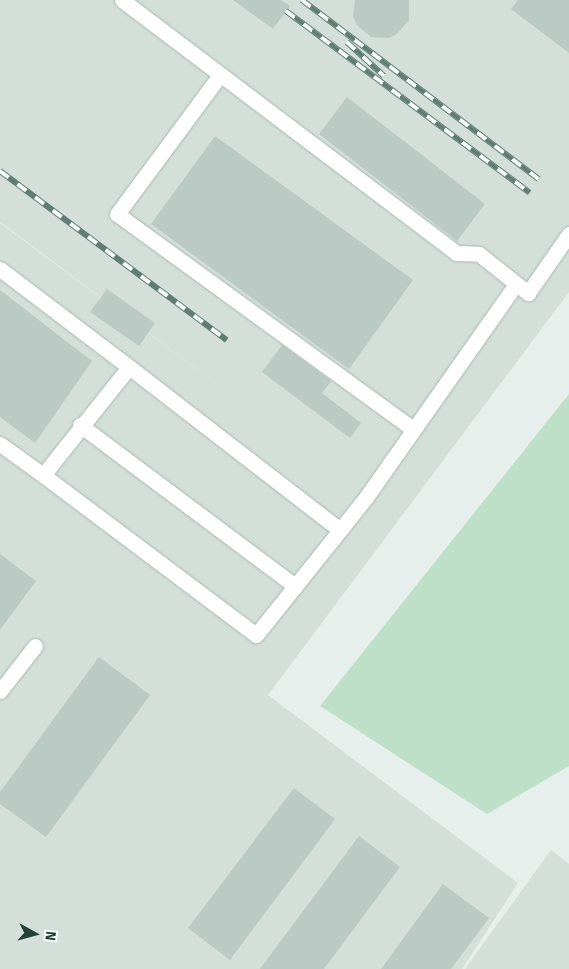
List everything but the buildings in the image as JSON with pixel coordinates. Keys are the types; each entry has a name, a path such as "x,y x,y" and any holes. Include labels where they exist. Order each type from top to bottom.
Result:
{"lane":[{"path":"122,0 456,253 479,254 528,293 569,234"},
{"path":"220,75 116,214 413,429"},
{"path":"0,269 340,530"},
{"path":"0,444 256,635 340,530 516,284"},
{"path":"43,475 80,425 129,367"},
{"path":"80,425 295,586"},
{"path":"0,691 35,646"}],"shaded area":[{"path":"0,0 569,0 569,292 268,695 518,883 462,969 0,969 0,223 291,439 0,222"},
{"path":"551,850 569,864 569,969 465,969"}],"green space":[{"path":"569,394 569,766 487,814 320,706"}],"railway":[{"path":"302,0 539,179"},
{"path":"286,11 530,193"},
{"path":"347,42 384,76"},
{"path":"0,171 227,340"}]}
